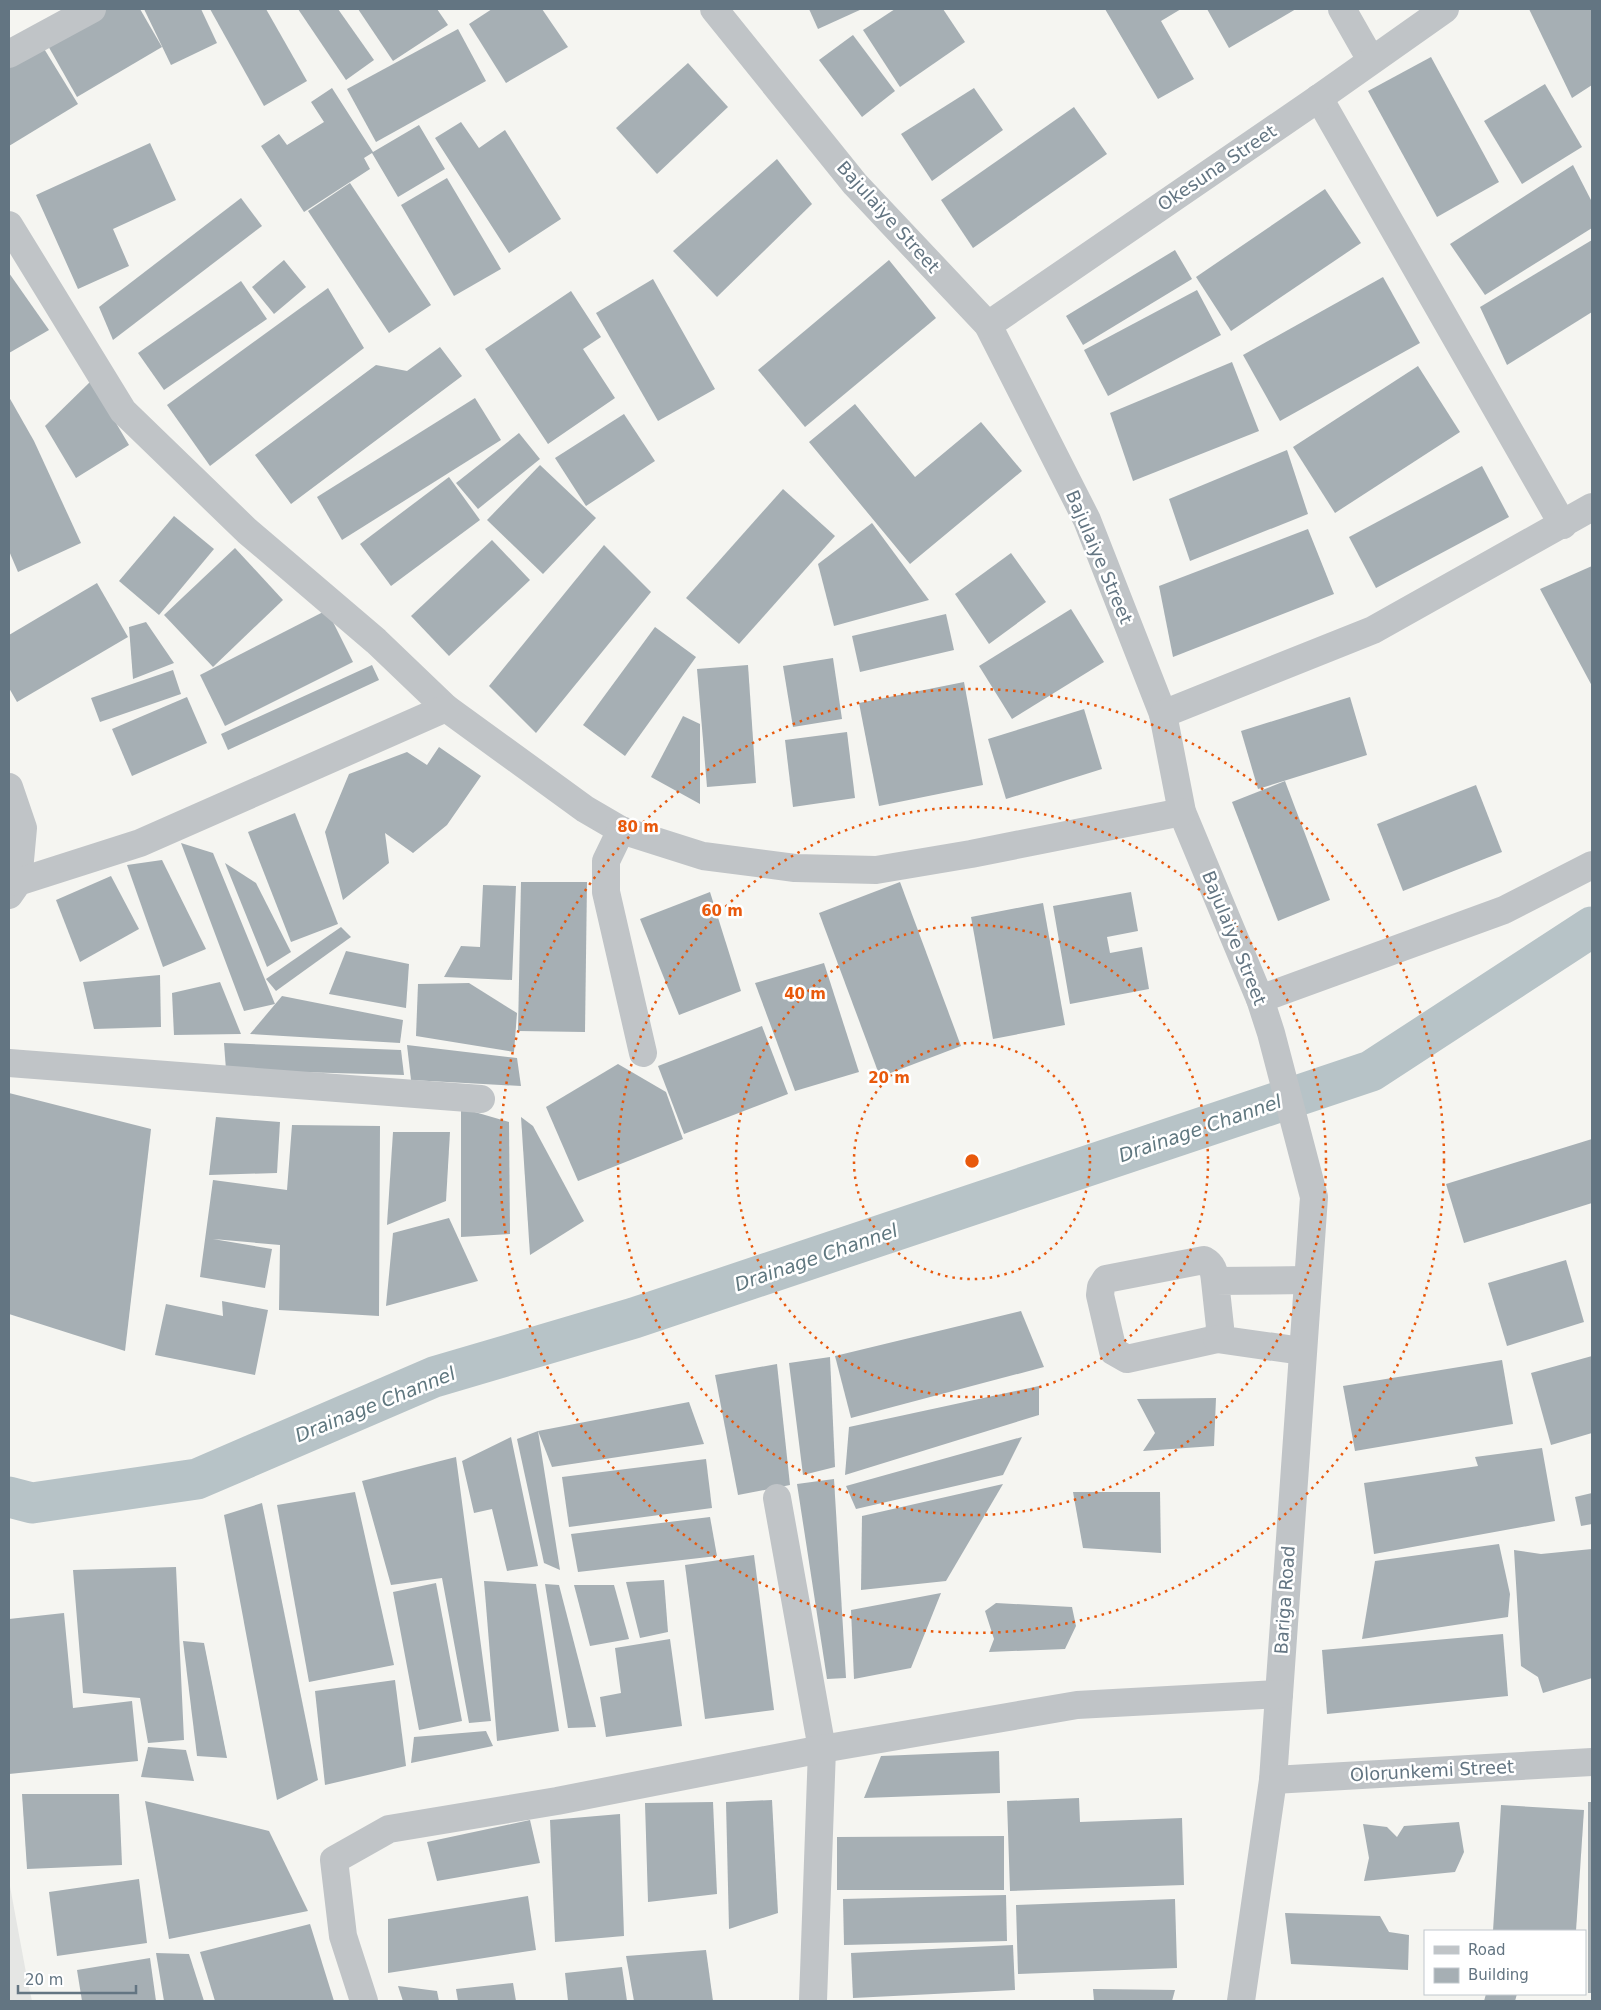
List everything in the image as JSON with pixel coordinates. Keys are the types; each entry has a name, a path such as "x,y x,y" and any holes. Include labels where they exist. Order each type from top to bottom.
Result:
{"street":[{"path":"9,54 92,9"},
{"name":"Bajulaiye Street","path":"714,9 856,184 988,325 1086,520 1163,714 1182,812 1260,999 1271,1033 1314,1197"},
{"path":"1342,9 1371,60"},
{"name":"Okesuna Street","path":"988,325 1319,98 1445,9"},
{"path":"1319,98 1563,525"},
{"path":"9,225 123,411 247,531 376,641 446,708 585,809 621,830 703,856 795,868 876,870 971,854 1182,812"},
{"path":"1163,714 1373,630 1592,507"},
{"path":"9,786 23,828 13,888 140,843 446,708"},
{"path":"621,830 606,861 606,892 644,1053"},
{"path":"1260,999 1504,910 1592,865"},
{"path":"9,1061 481,1099"},
{"name":"Bariga Road","path":"1241,2001 1273,1780 1314,1197"},
{"path":"1217,1339 1220,1327 1215,1281 1210,1263 1204,1260 1106,1279 1101,1287 1100,1296 1113,1351 1126,1359 1217,1339 1302,1351"},
{"path":"1215,1281 1308,1280"},
{"path":"777,1498 822,1749 813,2001"},
{"path":"364,2001 343,1936 334,1860 389,1829 557,1801 822,1749 1077,1705 1278,1694"},
{"name":"Olorunkemi Street","path":"1273,1780 1592,1762"}],"shaded area":[{"path":"9,1881 27,1978 32,2001 9,2001"}],"building":[{"path":"106,9 140,9 162,47 77,97 47,44"},
{"path":"144,9 201,9 217,43 171,65"},
{"path":"210,9 266,9 307,81 264,106"},
{"path":"298,9 338,9 374,60 346,80"},
{"path":"358,9 437,9 448,25 393,61"},
{"path":"492,9 542,9 568,47 506,83 469,24"},
{"path":"809,9 862,9 818,29"},
{"path":"895,9 943,9 965,42 900,87 863,30"},
{"path":"1105,9 1181,9 1161,21 1194,79 1158,99"},
{"path":"1207,9 1296,9 1229,48"},
{"path":"1529,9 1592,9 1592,85 1572,98"},
{"path":"458,29 486,81 376,142 347,89"},
{"path":"853,35 895,91 862,117 819,60"},
{"path":"43,47 78,104 9,146 9,68"},
{"path":"1431,57 1499,182 1437,217 1368,91"},
{"path":"688,63 728,107 657,174 616,128"},
{"path":"1545,84 1582,147 1522,184 1484,121"},
{"path":"332,88 373,152 419,125 445,169 398,197 372,153 364,158 370,169 304,212 261,146 279,134 287,145 324,122 311,102"},
{"path":"974,88 1003,130 932,181 901,134"},
{"path":"1074,107 1107,154 973,248 941,200"},
{"path":"461,122 479,148 505,130 561,219 509,253 435,138"},
{"path":"150,143 176,200 113,229 129,266 78,289 36,195"},
{"path":"777,159 812,204 717,297 673,251"},
{"path":"1573,165 1592,202 1592,228 1485,295 1450,244"},
{"path":"447,178 501,269 454,296 401,205"},
{"path":"350,183 431,305 389,333 308,211"},
{"path":"1325,189 1361,243 1231,331 1196,277"},
{"path":"241,198 262,226 113,340 99,307"},
{"path":"1592,240 1592,312 1507,365 1480,307"},
{"path":"1175,250 1192,279 1083,345 1066,316"},
{"path":"284,260 306,287 274,314 252,287"},
{"path":"889,260 936,318 805,427 758,370"},
{"path":"9,273 49,330 9,353"},
{"path":"1383,277 1420,343 1280,421 1243,355"},
{"path":"653,279 715,389 658,421 596,313"},
{"path":"241,281 267,319 164,390 138,353"},
{"path":"328,288 364,348 210,466 167,405"},
{"path":"1197,290 1221,335 1108,396 1084,350"},
{"path":"571,291 601,337 583,349 615,398 548,444 485,349"},
{"path":"440,347 462,376 291,504 255,455 376,365 407,371"},
{"path":"1232,362 1259,431 1133,481 1110,413"},
{"path":"1418,366 1460,432 1335,513 1293,447"},
{"path":"91,381 129,445 76,478 45,426"},
{"path":"9,397 34,441 81,543 18,572 9,551"},
{"path":"475,398 501,440 342,540 317,497"},
{"path":"855,404 915,477 981,422 1022,471 910,564 809,442"},
{"path":"624,414 655,461 586,506 555,458"},
{"path":"519,433 540,459 478,509 456,483"},
{"path":"1287,450 1308,514 1190,561 1169,499"},
{"path":"540,465 596,518 543,574 487,520"},
{"path":"1482,466 1509,517 1376,588 1349,537"},
{"path":"449,477 480,520 391,586 360,544"},
{"path":"783,489 835,536 739,644 686,598"},
{"path":"174,516 214,549 159,615 119,581"},
{"path":"872,523 929,600 834,626 818,564"},
{"path":"1308,529 1334,594 1173,657 1159,586"},
{"path":"492,540 530,580 449,656 411,616"},
{"path":"604,545 651,592 536,733 489,686"},
{"path":"235,548 283,600 213,667 164,615"},
{"path":"1011,553 1046,602 989,644 955,594"},
{"path":"1592,566 1592,686 1540,589"},
{"path":"97,583 128,637 17,702 9,688 9,635"},
{"path":"1071,609 1104,662 1012,719 979,666"},
{"path":"327,610 353,662 225,726 200,675"},
{"path":"946,614 954,650 860,672 852,636"},
{"path":"146,622 174,663 133,679 129,627"},
{"path":"655,627 696,657 625,756 583,725"},
{"path":"833,658 842,719 793,727 783,666"},
{"path":"372,665 379,680 228,750 221,734"},
{"path":"748,665 756,783 707,787 697,669"},
{"path":"173,670 181,694 100,722 91,698"},
{"path":"964,682 983,785 879,806 859,703"},
{"path":"187,697 207,743 132,776 112,729"},
{"path":"1350,697 1367,755 1258,789 1241,731"},
{"path":"1084,709 1102,769 1006,799 988,739"},
{"path":"683,716 700,724 700,804 651,777"},
{"path":"847,732 855,798 793,807 785,740"},
{"path":"439,747 481,776 447,825 413,853 385,833 389,863 343,900 325,832 349,774 407,752 427,765"},
{"path":"1285,781 1330,900 1278,921 1232,802"},
{"path":"1476,785 1502,852 1403,891 1377,824"},
{"path":"295,813 338,924 291,942 248,832"},
{"path":"181,843 213,853 275,1004 244,1011"},
{"path":"162,860 206,949 163,967 127,865"},
{"path":"225,863 256,883 291,952 267,967"},
{"path":"111,876 139,929 80,962 56,900"},
{"path":"521,882 587,882 585,1032 518,1031"},
{"path":"900,882 961,1046 880,1077 819,913"},
{"path":"483,885 516,886 512,980 444,977 461,946 480,947"},
{"path":"710,892 741,991 679,1015 640,919"},
{"path":"1131,892 1138,931 1107,937 1110,953 1142,947 1149,989 1070,1004 1053,906"},
{"path":"1043,903 1065,1025 993,1039 971,917"},
{"path":"341,927 351,937 276,991 266,979"},
{"path":"346,951 409,964 406,1008 329,994"},
{"path":"824,963 859,1072 795,1091 755,983"},
{"path":"160,975 161,1027 94,1029 83,982"},
{"path":"220,982 241,1034 174,1035 172,993"},
{"path":"469,983 517,1013 514,1052 416,1036 418,984"},
{"path":"282,996 403,1020 400,1043 250,1034"},
{"path":"762,1026 788,1094 684,1134 658,1066"},
{"path":"224,1043 401,1050 404,1075 226,1070"},
{"path":"407,1045 517,1058 521,1086 411,1080"},
{"path":"618,1064 666,1092 683,1139 578,1181 546,1107"},
{"path":"9,1093 151,1129 125,1351 9,1314"},
{"path":"461,1108 509,1122 510,1234 461,1237"},
{"path":"216,1117 280,1122 277,1173 209,1175"},
{"path":"521,1117 533,1126 584,1221 530,1255"},
{"path":"292,1125 380,1126 379,1316 279,1310 280,1245 213,1239 272,1249 265,1288 200,1277 213,1180 287,1190"},
{"path":"393,1132 450,1132 446,1201 387,1225"},
{"path":"1592,1139 1592,1203 1464,1243 1446,1184"},
{"path":"449,1218 478,1281 386,1306 393,1233"},
{"path":"1566,1260 1584,1322 1507,1346 1488,1283"},
{"path":"222,1301 268,1310 255,1375 155,1355 166,1304 223,1316"},
{"path":"1021,1311 1044,1367 851,1418 835,1356"},
{"path":"1592,1356 1592,1433 1551,1445 1531,1373"},
{"path":"830,1357 835,1467 803,1475 789,1363"},
{"path":"1502,1360 1513,1424 1355,1451 1343,1386"},
{"path":"777,1364 790,1485 738,1495 715,1375"},
{"path":"1039,1386 1039,1415 845,1475 849,1427"},
{"path":"1216,1398 1214,1446 1143,1451 1155,1433 1137,1399"},
{"path":"689,1402 704,1444 552,1467 538,1431"},
{"path":"538,1431 560,1570 544,1563 517,1439"},
{"path":"511,1437 538,1566 507,1571 492,1509 474,1513 462,1461"},
{"path":"1022,1437 1003,1475 856,1509 846,1486"},
{"path":"1542,1448 1555,1521 1374,1554 1364,1483 1478,1466 1475,1457"},
{"path":"456,1457 491,1721 469,1723 442,1578 391,1585 362,1481"},
{"path":"706,1459 712,1508 569,1527 562,1477"},
{"path":"834,1479 846,1678 827,1679 797,1484"},
{"path":"1003,1484 946,1581 861,1590 862,1516"},
{"path":"355,1492 394,1665 309,1682 277,1505"},
{"path":"1073,1492 1160,1492 1161,1553 1083,1548"},
{"path":"1592,1493 1592,1524 1581,1526 1575,1497"},
{"path":"262,1503 318,1780 277,1800 224,1515"},
{"path":"710,1517 717,1556 578,1572 571,1534"},
{"path":"1499,1544 1510,1594 1508,1617 1362,1639 1375,1561"},
{"path":"1592,1549 1592,1678 1543,1693 1538,1677 1521,1666 1514,1550 1541,1554"},
{"path":"754,1555 774,1710 705,1719 685,1565"},
{"path":"176,1567 184,1740 148,1743 140,1698 83,1693 73,1570"},
{"path":"664,1580 668,1632 640,1638 626,1582"},
{"path":"484,1581 536,1584 559,1731 497,1741"},
{"path":"436,1583 462,1721 419,1730 393,1592"},
{"path":"545,1584 559,1585 596,1727 568,1728"},
{"path":"574,1585 614,1585 629,1639 590,1646"},
{"path":"941,1593 911,1668 854,1679 851,1610"},
{"path":"996,1603 1072,1607 1076,1626 1065,1649 989,1652 994,1639 985,1611"},
{"path":"64,1613 73,1708 132,1701 138,1761 9,1774 9,1619"},
{"path":"1503,1634 1508,1696 1327,1714 1322,1650"},
{"path":"670,1639 682,1726 606,1737 600,1697 621,1693 615,1648"},
{"path":"183,1641 204,1643 227,1758 197,1756"},
{"path":"395,1680 406,1766 325,1785 315,1691"},
{"path":"486,1731 493,1746 411,1763 414,1737"},
{"path":"148,1747 186,1750 194,1781 141,1777"},
{"path":"999,1751 1000,1793 864,1798 881,1756"},
{"path":"22,1794 119,1794 122,1865 27,1869"},
{"path":"1079,1798 1080,1822 1182,1818 1184,1885 1010,1891 1007,1801"},
{"path":"772,1800 778,1913 729,1929 726,1802"},
{"path":"145,1801 269,1831 308,1911 169,1939"},
{"path":"713,1802 717,1894 648,1902 645,1803"},
{"path":"1588,1802 1592,1802 1592,1993 1588,1993"},
{"path":"1501,1805 1584,1810 1576,1930 1493,1930"},
{"path":"620,1814 624,1936 555,1942 550,1820"},
{"path":"530,1820 540,1863 437,1881 427,1842"},
{"path":"1459,1822 1464,1852 1455,1872 1364,1881 1369,1858 1363,1824 1387,1827 1397,1837 1404,1826"},
{"path":"1004,1836 1004,1890 837,1890 837,1837"},
{"path":"139,1879 147,1943 57,1956 49,1892"},
{"path":"1006,1895 1007,1941 844,1945 843,1899"},
{"path":"528,1896 536,1950 388,1973 388,1919"},
{"path":"1175,1899 1177,1968 1018,1974 1016,1905"},
{"path":"1285,1913 1380,1916 1389,1932 1409,1935 1408,1970 1291,1964"},
{"path":"310,1924 334,2001 215,2001 200,1952"},
{"path":"1013,1945 1015,1990 853,1998 851,1953"},
{"path":"706,1950 713,2001 634,2001 626,1956"},
{"path":"156,1953 189,1954 204,2001 164,2001"},
{"path":"150,1958 156,2001 82,2001 77,1970"},
{"path":"622,1967 627,2001 568,2001 565,1973"},
{"path":"513,1983 516,2001 458,2001 456,1989"},
{"path":"398,1986 437,1991 439,2001 403,2001"},
{"path":"1093,1989 1175,1990 1172,2001 1094,2001"},
{"path":"1486,1995 1517,1995 1515,2001 1484,2001"}],"waterway":[{"name":"Drainage Channel","path":"9,1497 32,1503 197,1479 434,1377 634,1318 1371,1071 1592,927"}]}
